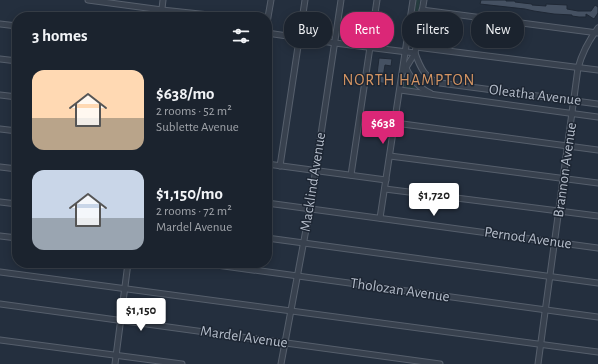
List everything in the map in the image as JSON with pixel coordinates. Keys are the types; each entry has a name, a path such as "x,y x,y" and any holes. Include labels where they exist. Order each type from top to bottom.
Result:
{"street":[{"path":"88,0 181,12"},
{"path":"162,10 163,0"},
{"path":"269,12 271,0"},
{"path":"303,12 305,0"},
{"name":"Macklind Avenue","path":"281,364 310,208 341,0"},
{"path":"375,12 377,0"},
{"path":"380,218 413,0"},
{"path":"424,0 422,10 597,31"},
{"path":"0,24 12,25"},
{"name":"Brannon Avenue","path":"538,364 578,68 582,53 597,31"},
{"path":"272,34 284,36"},
{"path":"334,43 340,44"},
{"path":"280,166 298,48"},
{"path":"351,176 370,48 415,54"},
{"path":"402,75 415,54 416,48"},
{"path":"424,48 598,70"},
{"name":"Oleatha Avenue","path":"415,54 425,74 434,81 440,83 598,104"},
{"name":"Oleatha Avenue","path":"404,58 406,67 413,79 421,87 438,95"},
{"path":"0,59 12,60"},
{"name":"Oleatha Avenue","path":"400,90 598,117"},
{"path":"0,95 12,96"},
{"path":"395,123 598,150"},
{"path":"0,129 12,130"},
{"path":"390,156 598,183"},
{"path":"272,165 386,180"},
{"path":"0,167 12,168"},
{"path":"385,189 598,216"},
{"path":"0,202 12,203"},
{"name":"Pernod Avenue","path":"272,204 598,248"},
{"path":"0,236 12,237"},
{"path":"272,239 598,283"},
{"path":"115,364 127,268"},
{"name":"Tholozan Avenue","path":"239,268 598,317"},
{"path":"0,272 598,352"},
{"name":"Mardel Avenue","path":"0,304 440,364"},
{"path":"0,340 182,364"}],"green space":[{"path":"416,0 420,0 418,12 414,12"},
{"path":"406,77 409,78 416,86 415,88 410,89 404,87"}],"building":[{"path":"481,0 506,0 546,6 546,4 567,5 567,9 578,11 591,11 595,5 598,7 598,13 594,19 586,14 586,17 579,17 480,4"},
{"path":"379,58 392,59 391,66 385,65 383,77 389,77 388,84 376,82"}],"district":[{"name":"NORTH HAMPTON","path":"409,80"}]}
